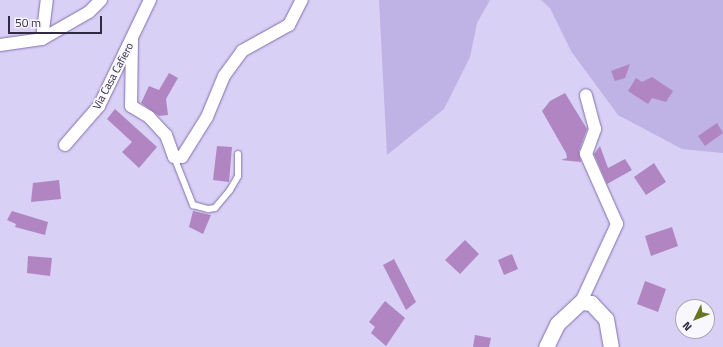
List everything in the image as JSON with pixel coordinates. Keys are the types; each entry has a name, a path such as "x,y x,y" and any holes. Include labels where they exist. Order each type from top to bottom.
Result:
{"street":[{"path":"42,39 47,0"},
{"path":"0,45 42,39 89,12 101,0"},
{"name":"Via Casa Cafiero","path":"65,145 99,106 150,0"},
{"path":"132,38 131,106 149,117 166,135 174,158 182,157 190,148 224,76 242,51 289,25 302,0"},
{"path":"546,347 557,324 581,302 617,224 586,154 595,129 586,95"},
{"path":"581,302 591,303 606,319 611,347"}],"lane":[{"path":"174,158 193,205 208,209 216,208 230,190 238,176 238,154"}],"shaded area":[{"path":"379,0 490,0 477,23 470,57 444,109 387,155"},
{"path":"541,0 723,0 723,153 682,149 618,115 571,51 550,8"}],"building":[{"path":"630,64 625,78 615,81 611,71"},
{"path":"169,73 178,78 166,99 168,115 159,116 141,103 149,86 159,90"},
{"path":"652,77 673,91 666,102 652,98 648,104 628,91 636,78 642,82"},
{"path":"565,93 587,129 579,151 581,162 561,160 567,158 566,153 542,111 550,101"},
{"path":"115,109 157,147 139,168 122,152 132,142 107,119"},
{"path":"717,123 723,133 705,146 698,136"},
{"path":"217,146 232,147 229,182 213,180"},
{"path":"600,146 608,168 625,159 632,170 607,184 594,154"},
{"path":"654,163 666,182 646,195 634,177"},
{"path":"59,180 61,199 31,202 33,183"},
{"path":"12,211 48,222 45,235 15,227 16,224 7,220"},
{"path":"193,211 211,215 203,234 189,227"},
{"path":"672,227 678,246 651,256 645,236"},
{"path":"465,240 479,254 460,274 445,260"},
{"path":"512,254 518,269 504,275 498,260"},
{"path":"28,256 52,258 50,276 27,273"},
{"path":"394,259 416,302 406,310 383,265"},
{"path":"645,281 666,289 658,312 637,304"},
{"path":"385,301 405,318 386,346 371,333 375,327 369,322"},
{"path":"475,335 491,338 489,347 473,347"}]}
